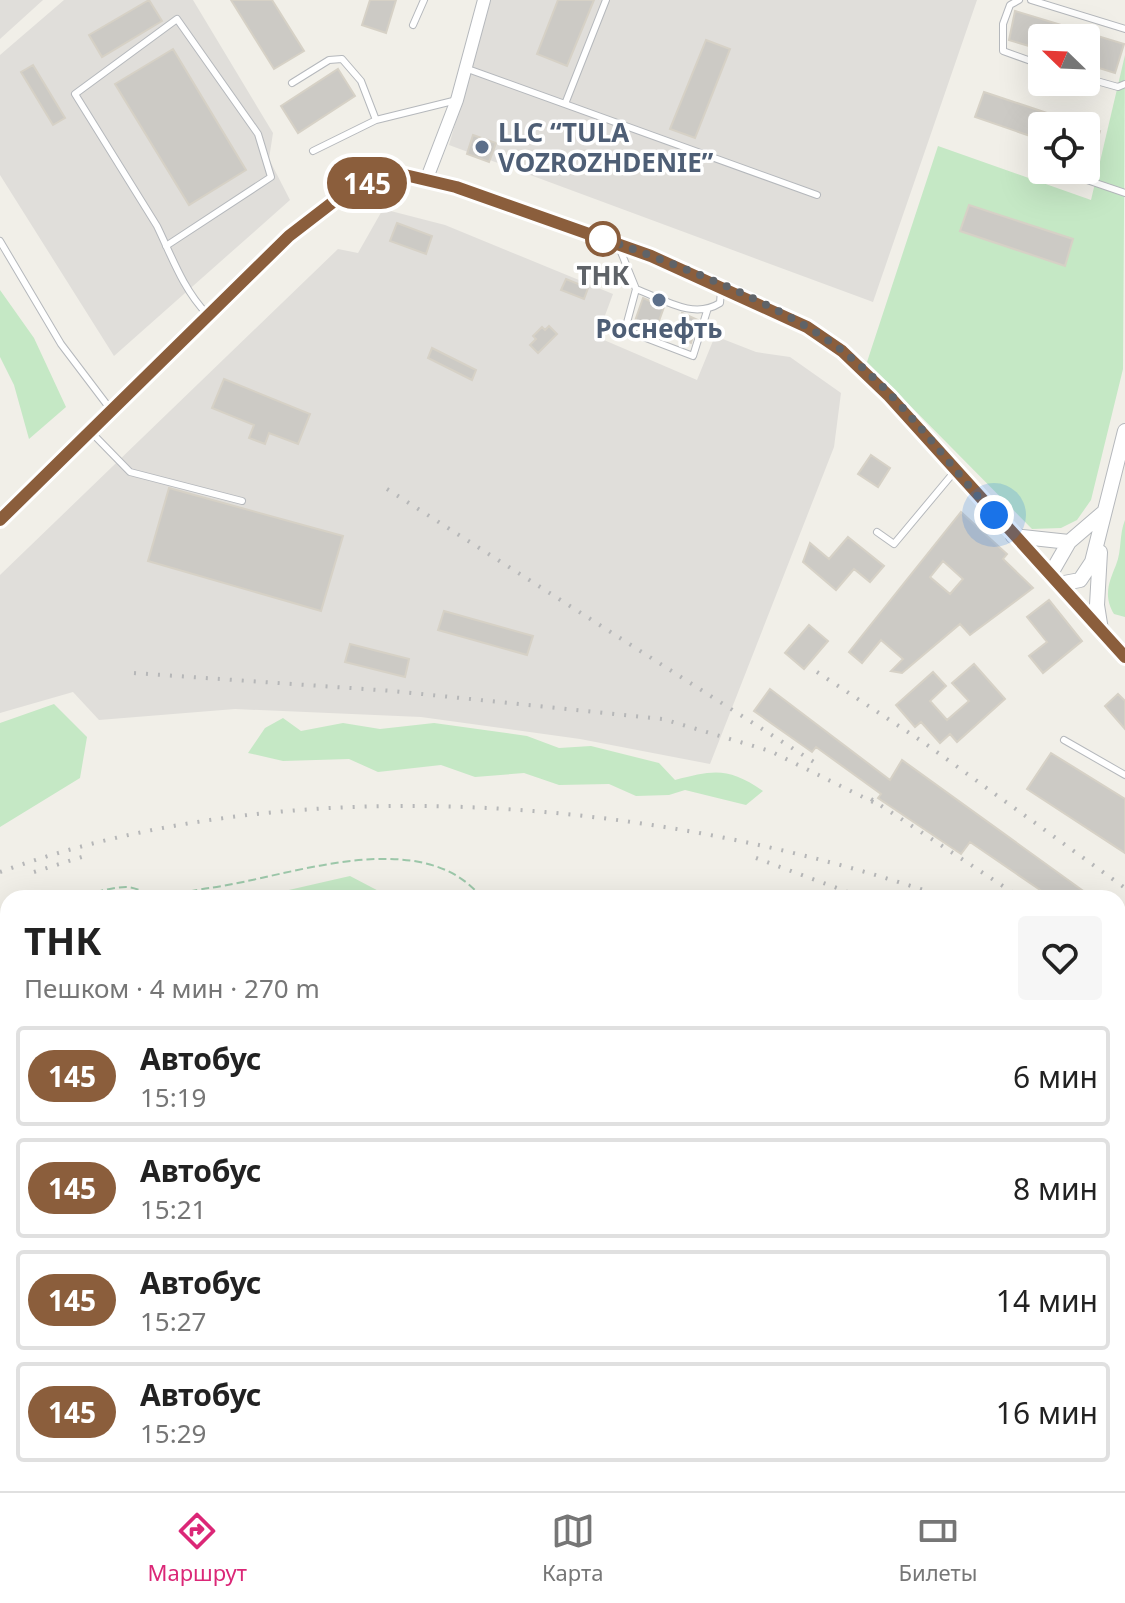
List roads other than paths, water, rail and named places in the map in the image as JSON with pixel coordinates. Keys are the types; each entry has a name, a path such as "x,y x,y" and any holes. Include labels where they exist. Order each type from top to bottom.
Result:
{"street":[{"path":"427,178 457,100 484,0"},
{"path":"0,520 210,317 289,236 350,189 405,175 427,178 618,244 807,327 842,351 889,396 1125,657"},
{"path":"1055,579 1080,580 1092,562 1125,431"},
{"path":"1055,579 1069,542 1104,512"},
{"path":"1101,630 1097,605 1104,512"},
{"path":"1013,536 1069,542"}],"lane":[{"path":"413,25 424,0"},
{"path":"565,104 606,0"},
{"path":"1019,0 1010,5 1003,24 1003,51 1028,60"},
{"path":"1031,0 1125,29"},
{"path":"166,246 271,177 258,134 177,19 75,94 166,246 189,293 210,317"},
{"path":"292,83 329,60 342,59 361,81 376,120"},
{"path":"465,68 817,195"},
{"path":"1100,82 1118,87 1125,84"},
{"path":"313,151 376,120 457,100"},
{"path":"1099,184 1125,193"},
{"path":"0,241 61,344 111,410"},
{"path":"618,244 636,289 625,330 693,356 707,311"},
{"path":"636,289 694,312 707,311 720,303 721,287"},
{"path":"90,431 130,472 242,501"},
{"path":"877,532 894,544 955,471"},
{"path":"1064,740 1125,775"}],"railway":[{"path":"387,489 817,764"},
{"path":"817,672 923,742 1125,888"},
{"path":"134,673 393,691 663,719 770,751 879,805"},
{"path":"871,799 1009,890"},
{"path":"0,872 113,839 231,817 352,807 474,807 597,817 717,836 835,864 921,890"},
{"path":"34,872 88,855"},
{"path":"756,858 842,890"}],"place":[{"name":"LLC “TULA VOZROZHDENIE”","path":"482,147"},
{"name":"ТНК","path":"603,239"},
{"name":"Роснефть","path":"659,300"}]}
